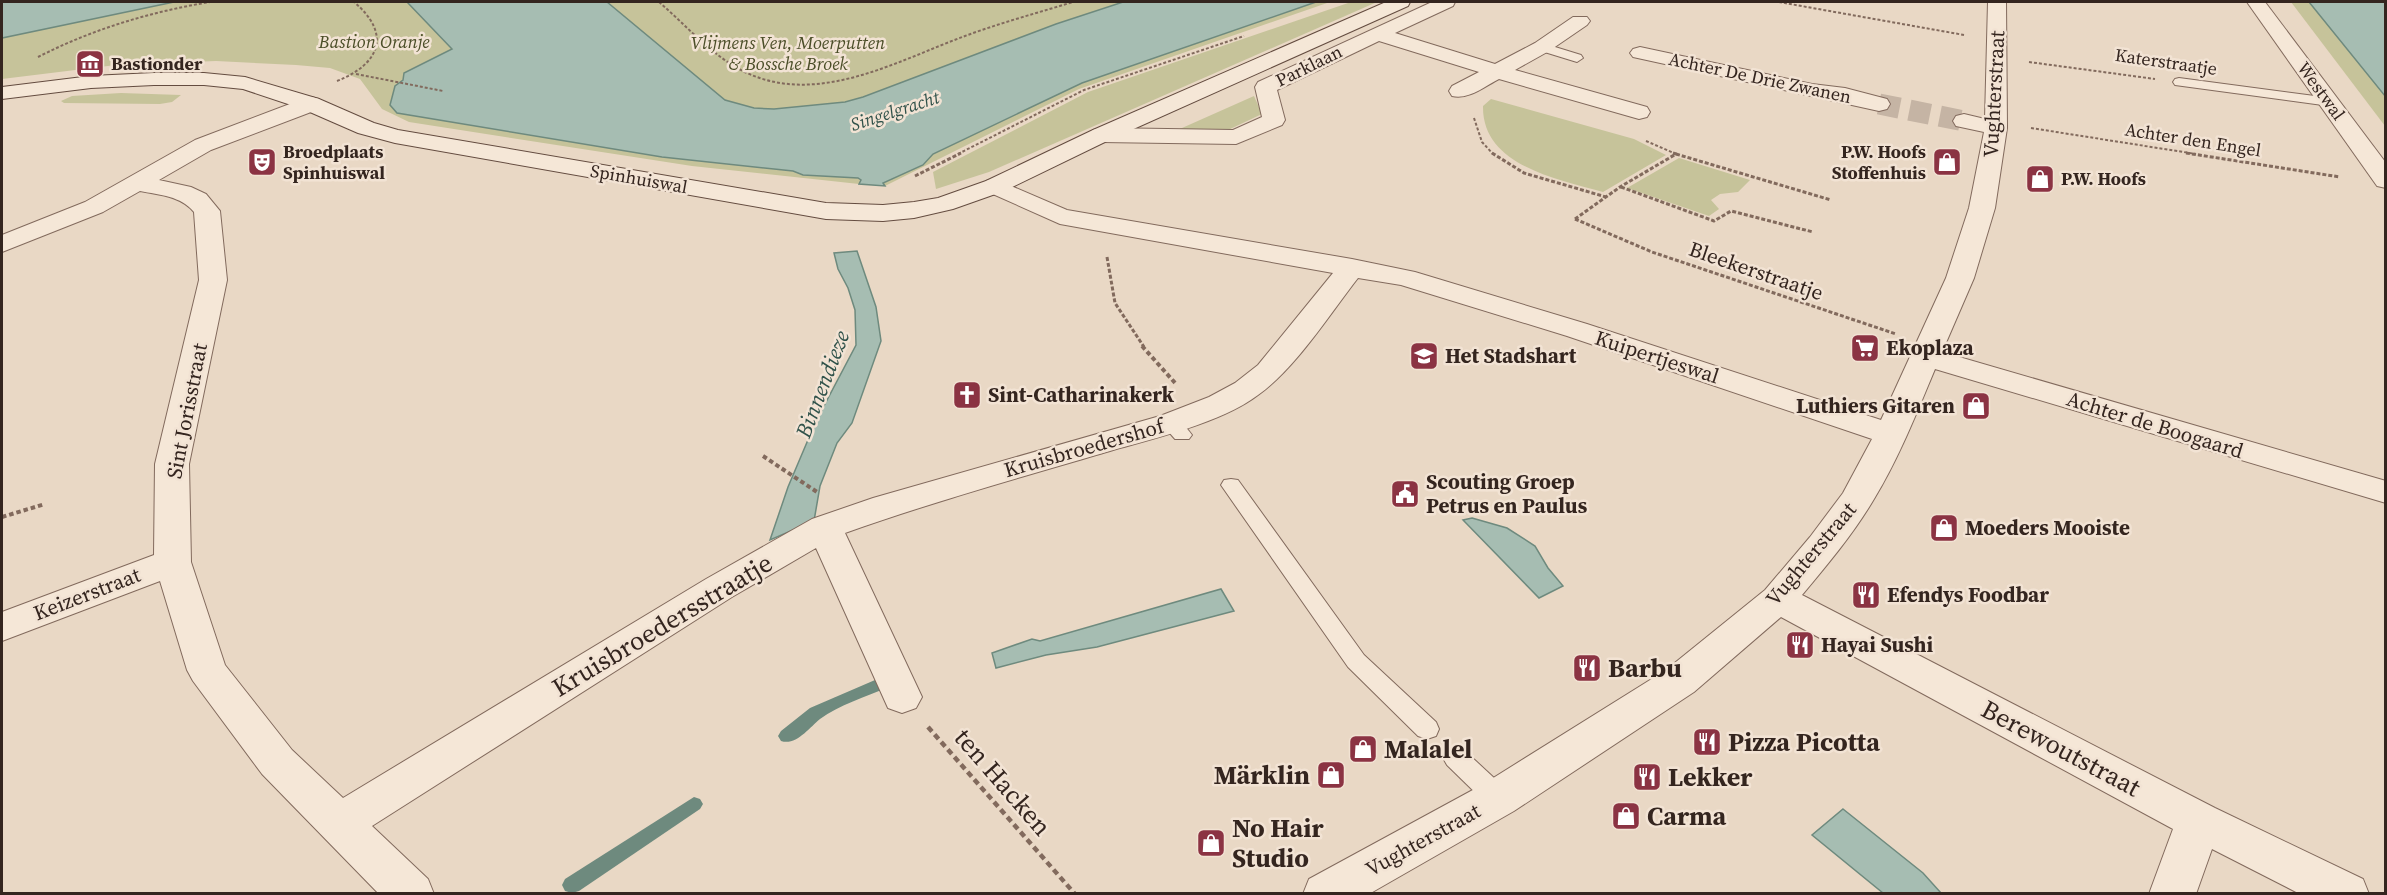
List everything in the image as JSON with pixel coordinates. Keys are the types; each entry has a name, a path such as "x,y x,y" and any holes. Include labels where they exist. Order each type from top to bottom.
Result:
{"street":[{"name":"Parklaan","path":"995,186 1101,135 1401,2"},
{"name":"Parklaan","path":"1101,135 1236,137 1274,120 1266,87 1446,2"},
{"name":"Vughterstraat","path":"1326,894 1498,798 1680,681 1778,599 1823,546 1858,497 1891,434 1960,278 1982,208 1996,125 1998,49 1996,2"},
{"name":"Westwal","path":"2256,2 2385,181"},
{"path":"1460,91 1542,47 1580,21"},
{"path":"1376,34 1639,112"},
{"name":"Achter De Drie Zwanen","path":"1640,53 1879,104"},
{"name":"Spinhuiswal","path":"4,93 91,82 204,79 245,83 300,100 366,128 438,145 825,211 883,213 914,210 944,204 995,186"},
{"path":"4,241 94,207 202,145 300,100"},
{"path":"1964,121 1996,125"},
{"name":"Sint Jorisstraat","path":"137,183 182,192 197,199 207,211 213,280 172,464 171,533 173,562 207,670 277,762 341,822 411,894"},
{"path":"995,186 1060,216 1352,267"},
{"name":"Kruisbroedershof","path":"823,510 885,506 1177,429 1246,390 1269,371 1352,267"},
{"name":"Kuipertjeswal","path":"1352,267 1405,278 1484,300 1891,434"},
{"name":"Achter de Boogaard","path":"1928,351 2385,492"},
{"path":"823,510 902,697"},
{"name":"Kruisbroedersstraatje","path":"341,822 719,588 823,510"},
{"name":"Keizerstraat","path":"2,627 173,562"},
{"name":"Berewoutstraat","path":"1778,599 2199,821 2346,894"},
{"path":"2172,894 2199,821"}],"lane":[{"path":"1542,47 1577,58"},
{"name":"Katerstraatje","path":"2180,82 2330,102"},
{"path":"1231,485 1356,662 1426,729"},
{"path":"1456,758 1498,798"}],"path":[{"path":"4,93 11,81 7,75 75,39 137,18 210,2"},
{"path":"328,83 355,74 375,52 380,34 370,16 354,2"},
{"path":"658,2 727,60 746,73 775,83 795,85 817,84 855,75 998,25 1073,2"},
{"name":"Katerstraatje","path":"1779,2 1998,49 2180,82"},
{"path":"907,180 1084,90 1253,32"},
{"path":"355,74 443,91"},
{"path":"1460,91 1482,98 1473,105 1482,142 1504,162 1524,172 1606,197 1676,154"},
{"name":"Achter den Engel","path":"1996,125 2342,177"},
{"path":"1637,137 1676,154 1831,201"},
{"path":"1620,187 1714,221 1731,211 1813,232"},
{"name":"Bleekerstraatje","path":"1606,197 1575,219 1701,269 1928,351"},
{"path":"1100,224 1115,303 1140,343 1188,397 1177,429"},
{"path":"763,456 785,473 823,510"},
{"path":"2,517 45,504"},
{"name":"ten Hacken","path":"902,697 1075,894"}],"green space":[{"name":"Bastion Oranje","path":"174,2 407,2 452,49 404,73 397,113 662,157 861,180 859,184 692,166 409,122 382,109 360,79 330,68 216,61 116,65 2,79 2,38"},
{"name":"Vlijmens Ven, Moerputten & Bossche Broek","path":"607,2 1123,2 1056,24 863,97 845,102 774,109 754,108 725,100"},
{"path":"1316,2 1330,2 1079,89 885,186 883,183 923,165 933,154 1082,83"},
{"path":"1351,2 1377,2 989,172 936,189 933,172 1088,92"},
{"path":"2291,2 2309,2 2385,96 2385,126"},
{"path":"121,93 181,95 172,102 160,104 64,103 61,101 72,96"},
{"path":"1254,96 1262,114 1228,130 1173,132"},
{"path":"1491,99 1634,139 1666,155 1603,192 1565,182 1526,167 1495,143 1486,126 1483,106"},
{"path":"1679,158 1750,180 1738,192 1720,194 1711,200 1719,209 1709,216 1627,188"}],"water":[{"path":"2,2 174,2 2,38"},
{"name":"Singelgracht","path":"407,2 607,2 725,100 754,108 774,109 845,102 863,97 1056,24 1123,2 1316,2 1082,83 933,154 923,165 883,183 885,186 859,184 861,180 858,178 803,175 793,171 662,157 397,113 390,105 395,86 403,80 404,73 452,49"},
{"path":"2309,2 2385,2 2385,96"},
{"path":"857,251 876,307 881,341 852,423 837,443 820,486 814,521 770,540 788,487 816,421 856,345 855,310 834,253"},
{"path":"1472,518 1507,528 1535,546 1548,568 1563,586 1539,598 1463,520"},
{"path":"1221,589 1234,611 1097,647 1046,655 996,668 992,653 1032,639 1040,641"},
{"path":"1843,809 1923,873 1941,893 1883,893 1812,835"}],"waterway":[{"name":"Binnendieze","path":"787,736 816,713 882,683"},
{"name":"Binnendieze","path":"572,885 694,804"}],"tunnel":[{"path":"1879,104 1964,121"}],"place":[{"name":"Bastionder","path":"90,64"},
{"name":"Broedplaats Spinhuiswal","path":"262,162"},
{"name":"P.W. Hoofs Stoffenhuis","path":"1947,162"},
{"name":"P.W. Hoofs","path":"2040,179"},
{"name":"Ekoplaza","path":"1865,348"},
{"name":"Het Stadshart","path":"1424,356"},
{"name":"Sint-Catharinakerk","path":"967,395"},
{"name":"Luthiers Gitaren","path":"1976,406"},
{"name":"Scouting Groep Petrus en Paulus","path":"1405,494"},
{"name":"Moeders Mooiste","path":"1944,528"},
{"name":"Efendys Foodbar","path":"1866,595"},
{"name":"Hayai Sushi","path":"1800,645"},
{"name":"Barbu","path":"1587,668"},
{"name":"Pizza Picotta","path":"1707,742"},
{"name":"Malalel","path":"1363,749"},
{"name":"Märklin","path":"1331,775"},
{"name":"Lekker","path":"1647,777"},
{"name":"Carma","path":"1626,816"},
{"name":"No Hair Studio","path":"1211,843"}]}
